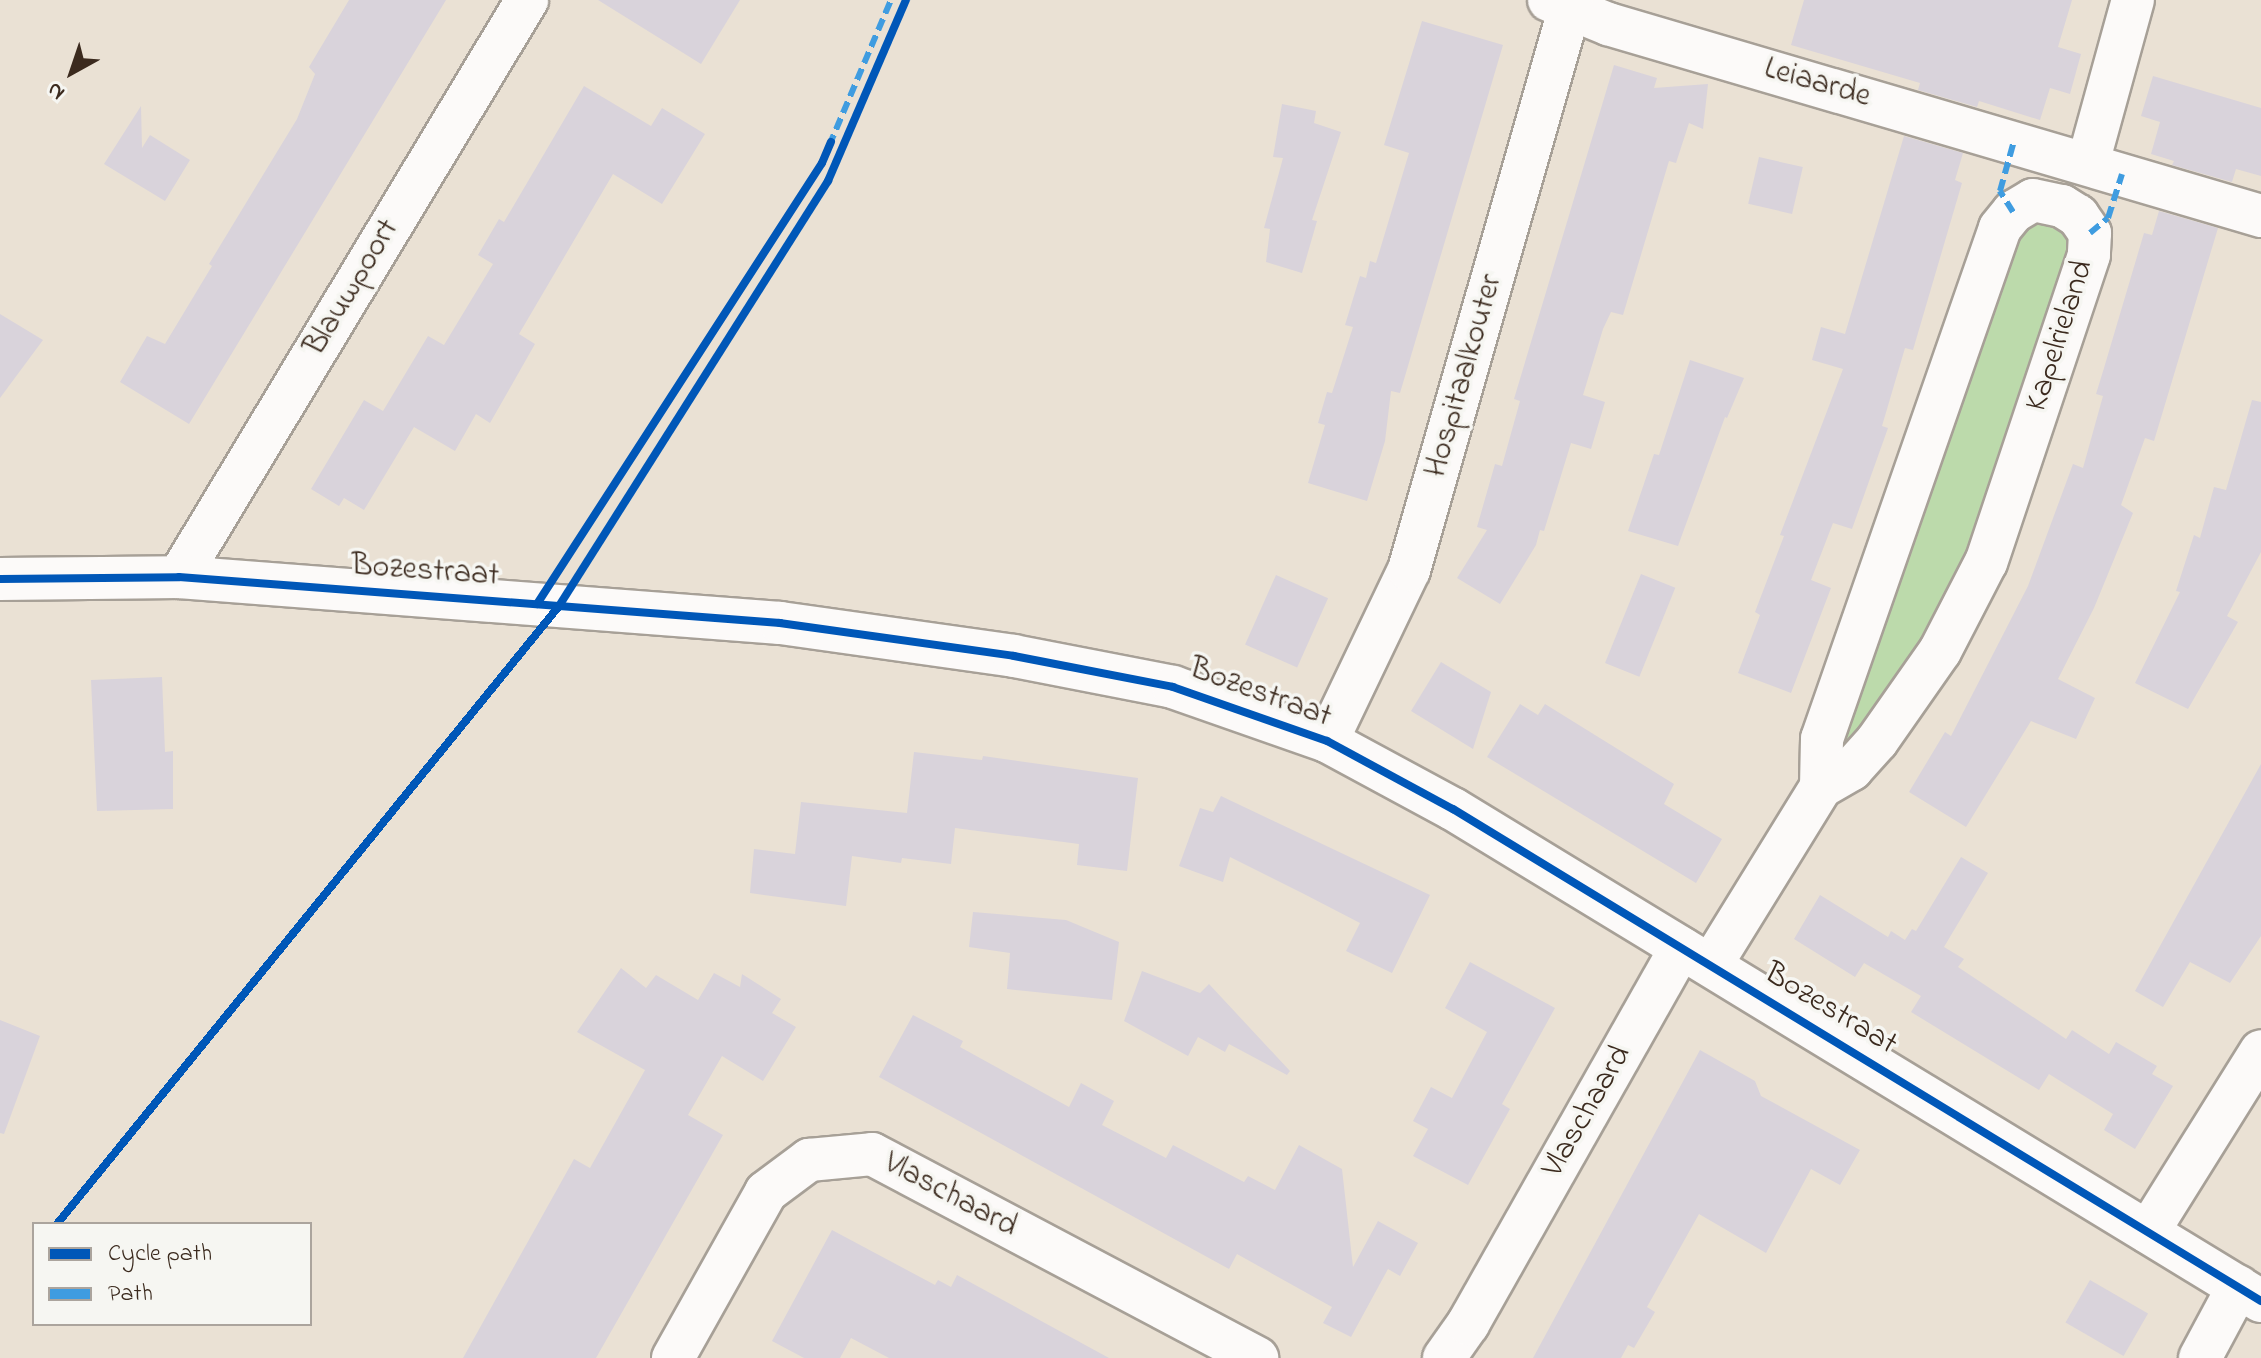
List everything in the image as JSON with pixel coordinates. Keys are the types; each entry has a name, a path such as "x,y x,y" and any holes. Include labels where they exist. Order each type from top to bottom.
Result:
{"street":[{"name":"Blauwpoort","path":"179,577 527,0"},
{"path":"2088,163 2133,0"},
{"name":"Leiaarde","path":"1564,2 1608,24 2261,216"},
{"name":"Hospitaalkouter","path":"1327,741 1409,570 1564,2"},
{"name":"Kapelrieland","path":"1696,956 1821,787 1852,769 1877,741 1940,651 1986,562 2089,255 2090,233 2078,216 2062,206 2033,200 2013,212 2000,228 1822,739 1821,787"},
{"name":"Bozestraat","path":"0,579 179,577 780,623 1014,656 1173,687 1327,741 1453,809 2250,1294"},
{"name":"Vlaschaard","path":"1444,1358 1696,956"},
{"path":"2148,1232 2261,1051"},
{"name":"Vlaschaard","path":"673,1358 766,1192 809,1160 872,1154 1257,1358"},
{"path":"2200,1358 2250,1294"}],"green space":[{"path":"2042,218 2070,236 2071,255 1965,571 1928,640 1844,750 1837,743 1955,420 1995,296 2022,228"}],"building":[{"path":"349,0 446,0 189,424 120,382 147,336 165,344 212,266 209,264 297,119 315,74 309,67"},
{"path":"598,0 740,0 701,64"},
{"path":"1804,0 2072,0 2058,47 2081,54 2070,94 2050,88 2040,120 1979,101 1977,107 1918,90 1920,83 1791,45"},
{"path":"1422,21 1503,45 1400,393 1391,391 1385,441 1367,501 1308,483 1325,425 1318,423 1327,392 1332,393 1353,327 1345,325 1360,276 1366,278 1370,261 1376,263 1409,153 1384,145"},
{"path":"1614,65 1657,78 1654,88 1708,84 1703,129 1689,123 1676,163 1669,161 1623,315 1611,312 1603,329 1583,395 1605,402 1591,449 1571,443 1544,531 1540,530 1536,545 1500,604 1457,578 1487,530 1477,527 1495,464 1502,466 1520,401 1514,399"},
{"path":"2153,76 2261,108 2261,176 2236,169 2232,182 2172,165 2174,161 2151,154 2160,122 2141,116"},
{"path":"584,86 651,126 662,108 705,134 662,204 613,174 519,334 535,344 490,423 476,414 455,451 414,427 364,510 344,498 339,506 311,489 364,400 383,411 428,336 444,345 493,264 478,255 499,219 504,222"},
{"path":"1282,104 1316,111 1314,123 1341,132 1312,220 1317,221 1302,273 1266,262 1270,229 1264,228 1283,158 1273,157"},
{"path":"141,106 142,148 150,135 190,160 165,201 104,164"},
{"path":"1904,136 1963,153 1955,180 1962,183 1913,350 1905,348 1882,426 1888,428 1852,529 1833,523 1811,580 1831,588 1791,693 1738,673 1760,615 1755,612 1784,536 1780,535 1843,369 1812,360 1821,327 1845,334"},
{"path":"1759,157 1803,167 1792,214 1748,204"},
{"path":"2159,211 2218,228 2154,441 2145,438 2121,505 2133,513 2094,608 2058,679 2095,698 2076,739 2031,721 1966,827 1909,792 1945,732 1951,736 2028,586 2073,464 2083,468 2103,396 2096,394 2144,233 2152,235"},
{"path":"0,314 43,340 0,398"},
{"path":"1690,360 1744,378 1725,417 1678,546 1628,531 1654,454 1659,455"},
{"path":"2252,400 2261,402 2261,552 2227,616 2238,622 2188,709 2135,683 2180,592 2176,591 2194,535 2200,538 2214,487 2226,490"},
{"path":"1641,574 1675,588 1639,677 1605,663"},
{"path":"1276,575 1328,598 1297,668 1245,644"},
{"path":"1441,662 1491,692 1473,749 1411,711"},
{"path":"162,677 165,752 173,751 173,809 97,811 91,680"},
{"path":"1520,704 1538,715 1545,704 1674,784 1664,804 1722,839 1696,883 1487,757"},
{"path":"914,752 982,760 983,756 1138,778 1127,871 1077,865 1079,844 955,828 951,864 902,858 901,863 852,856 846,906 750,893 754,849 795,854 801,802 907,813"},
{"path":"2261,764 2261,936 2230,983 2190,962 2163,1007 2135,991"},
{"path":"1221,796 1430,895 1392,973 1346,951 1360,923 1304,894 1230,857 1223,882 1179,866 1200,808 1213,812"},
{"path":"1961,857 1988,873 1944,947 1964,959 1958,967 2066,1039 2072,1030 2109,1054 2116,1042 2157,1066 2152,1074 2173,1086 2135,1149 2104,1130 2113,1114 2049,1074 2039,1090 1911,1012 1921,996 1864,963 1855,977 1794,939 1820,895 1888,937 1891,931 1905,940 1912,929 1916,931"},
{"path":"973,912 1066,920 1119,942 1112,1000 1007,989 1010,953 969,947"},
{"path":"1470,962 1555,1008 1502,1104 1510,1109 1468,1185 1413,1156 1428,1129 1413,1121 1431,1087 1452,1098 1487,1032 1445,1008"},
{"path":"621,968 646,988 656,975 698,1000 714,973 740,987 742,974 781,999 772,1013 796,1027 763,1081 722,1056 688,1115 723,1135 596,1358 463,1358 574,1159 590,1168 645,1070 577,1032"},
{"path":"1142,971 1200,993 1209,984 1290,1071 1287,1075 1229,1044 1225,1052 1198,1037 1188,1056 1124,1021"},
{"path":"913,1015 963,1041 960,1047 1069,1107 1081,1083 1114,1101 1102,1125 1166,1158 1173,1145 1244,1182 1248,1176 1275,1190 1299,1145 1342,1169 1353,1267 1378,1221 1418,1243 1400,1276 1388,1269 1351,1337 1323,1323 1332,1307 1237,1254 1229,1269 879,1077"},
{"path":"0,1020 40,1036 4,1134 0,1133"},
{"path":"1700,1050 1755,1081 1761,1096 1860,1150 1840,1185 1811,1169 1766,1253 1699,1214 1647,1307 1655,1312 1634,1348 1628,1345 1621,1358 1533,1358"},
{"path":"832,1230 935,1285 938,1280 951,1287 957,1275 1109,1358 889,1358 851,1338 840,1358 804,1358 772,1341"},
{"path":"2090,1280 2148,1314 2124,1356 2066,1322"}],"marked path":[{"path":"829,146 891,0"},
{"path":"2013,212 2000,191 2014,141"},
{"path":"2090,233 2108,218 2122,174"}],"cycle path":[{"path":"59,1222 559,606 828,181 906,0"},
{"path":"537,604 822,163 831,142"},
{"path":"0,579 179,577 780,623 1014,656 1173,687 1327,741 1453,809 2261,1301"}]}
